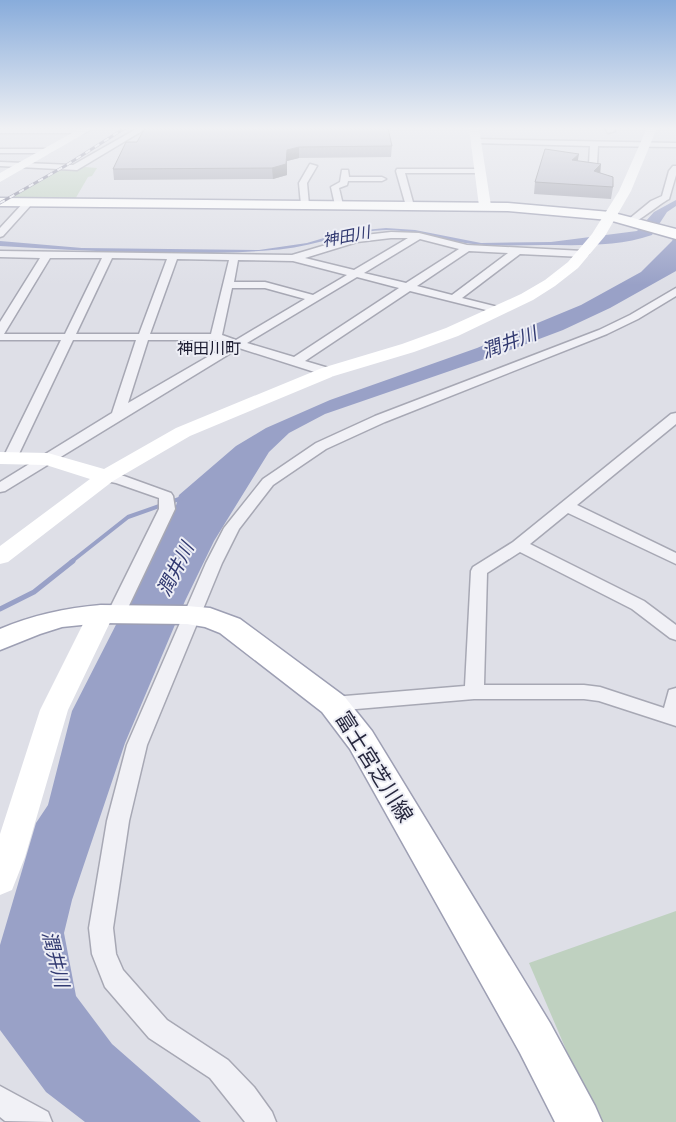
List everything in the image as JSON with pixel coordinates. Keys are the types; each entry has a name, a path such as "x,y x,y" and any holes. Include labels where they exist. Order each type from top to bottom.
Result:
{"main road":[{"path":"0,202 531,208 610,216 676,234"},
{"name":"富士宮芝川線","path":"0,640 30,627 62,618 112,614 190,615 210,618 230,626 333,704 361,740 376,765 535,1038 579,1122"}],"street":[{"path":"304,205 305,180"},
{"path":"339,205 335,187 344,183 344,180"},
{"path":"403,180 410,206"},
{"path":"480,180 484,206"},
{"path":"0,557 106,477 183,432 328,372 408,348 452,332 550,283 573,266 598,236 630,180"},
{"path":"632,221 654,203 666,197 670,180"},
{"path":"0,234 28,203"},
{"path":"293,258 368,236 419,236 468,248 585,252"},
{"path":"0,488 118,415 419,236"},
{"path":"295,362 468,248"},
{"path":"453,299 517,251"},
{"path":"0,254 293,258 498,310"},
{"path":"0,331 47,254"},
{"path":"0,880 9,857 54,710 112,614 167,503 119,479 106,477 48,458 5,458 69,337 109,255"},
{"path":"118,415 143,337 173,256"},
{"path":"216,337 234,258"},
{"path":"228,285 265,285 313,298"},
{"path":"262,1122 244,1097 219,1069 158,1029 114,978 104,954 101,928 118,821 137,745 190,615 214,563 232,528 268,482 291,465 347,433 634,318 676,291"},
{"path":"0,337 216,337 328,372"},
{"path":"474,692 479,571 519,545 676,418"},
{"path":"566,506 676,559"},
{"path":"519,545 638,605 676,634"},
{"path":"333,704 474,692 584,692 600,694 674,718 676,695"}],"green space":[{"path":"40,180 86,180 74,201 8,199"},
{"path":"676,911 676,1122 597,1122 529,963"}],"water":[{"name":"神田川","path":"676,200 676,206 667,212 652,235 625,242 598,244 485,245 390,230 360,233 287,249 239,252 136,252 0,246 0,241 82,248 259,250 307,243 344,232 386,228 415,230 481,243 551,242 637,231 654,212"},
{"name":"潤井川","path":"676,233 676,271 610,308 563,330 502,353 325,414 289,433 269,452 214,541 185,601 125,743 72,900 64,933 76,996 112,1044 201,1122 85,1122 46,1092 0,1030 0,945 36,823 48,805 72,711 175,509 179,495 236,446 266,428 330,400 477,348 581,305 641,272 672,241"}],"building":[{"path":"535,180 613,180 613,187 535,182"}],"waterway":[{"path":"71,562 128,517 182,498"},
{"path":"0,609 34,592 73,561"}],"railway":[{"path":"0,203 40,180"}],"district":[{"name":"神田川町","path":"209,348"}]}
